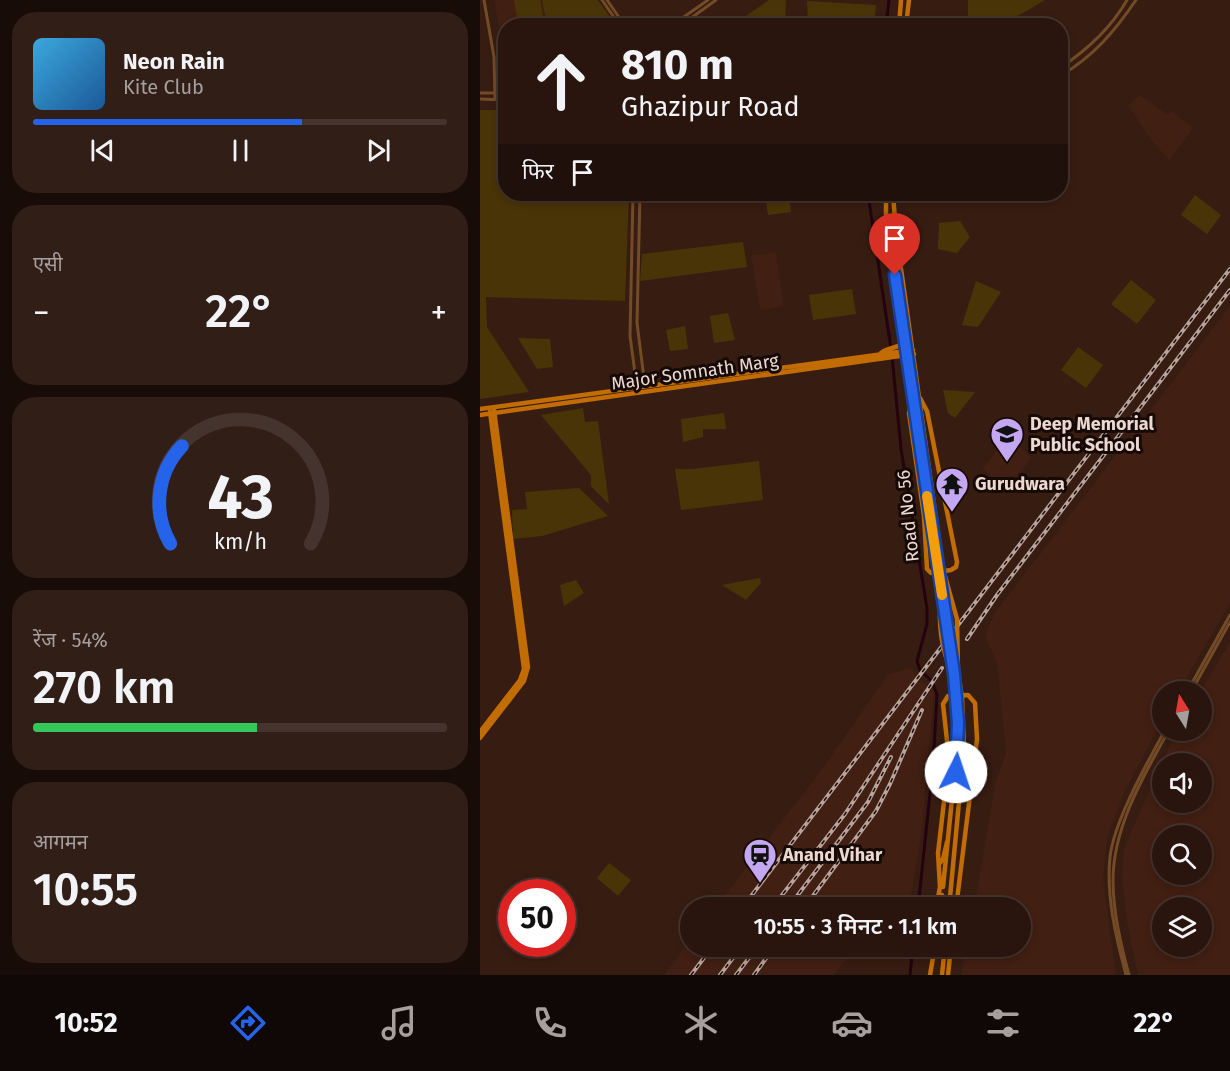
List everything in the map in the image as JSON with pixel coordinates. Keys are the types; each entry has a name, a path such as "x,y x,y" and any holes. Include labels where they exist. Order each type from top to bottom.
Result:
{"main road":[{"path":"900,18 901,0"},
{"path":"907,18 909,0"},
{"path":"885,201 904,340 902,352 909,375 941,570 945,580 956,673 957,750 940,897"},
{"path":"894,201 896,233 920,398 942,591 962,698 964,749 950,897"},
{"path":"904,340 911,336"},
{"path":"883,354 902,352"},
{"name":"Major Somnath Marg","path":"480,409 492,410 638,391 883,354 914,352"},
{"path":"909,375 916,374"},
{"name":"Road No 56","path":"913,399 909,413 924,516 927,569 931,573 951,570 956,567 957,562 927,411 920,398"},
{"path":"480,732 520,680 524,669 492,410"},
{"path":"480,738 524,681 528,667 492,410"},
{"name":"Major Somnath Marg","path":"480,415 492,410"},
{"path":"939,897 939,864 949,759 943,704 948,696 968,695 975,703 976,739 957,897"},
{"path":"939,864 943,859 948,840"},
{"path":"953,870 961,871"},
{"path":"928,975 933,957"},
{"path":"942,975 944,957"},
{"path":"948,975 950,957"}],"street":[{"path":"480,99 495,100 494,57 484,0"},
{"path":"602,0 614,18"},
{"path":"607,0 619,18"},
{"path":"682,18 708,0"},
{"path":"691,18 716,0"},
{"path":"1068,62 1102,34 1127,0"},
{"path":"1068,71 1081,63 1113,33 1136,0"},
{"path":"480,93 495,93"},
{"path":"633,201 630,336 638,391"},
{"path":"640,201 637,337 645,390"},
{"path":"631,276 638,276"},
{"path":"1195,681 1230,615"},
{"path":"1216,643 1230,622"},
{"path":"1127,975 1111,898 1110,862 1113,844 1138,785 1161,741"}],"shaded area":[{"path":"494,0 542,0 546,18 498,18 498,21"},
{"path":"514,0 540,0 544,18 517,18"},
{"path":"542,0 598,0 611,18 546,18"},
{"path":"769,0 786,0 785,18 743,18"},
{"path":"968,0 1045,0 1013,18 968,18"},
{"path":"807,1 876,5 875,18 808,18"},
{"path":"1140,95 1168,115 1172,111 1193,128 1169,160 1152,141 1128,105"},
{"path":"480,110 498,110 498,201 629,201 625,301 486,297 487,327 529,392 480,399"},
{"path":"1195,195 1221,215 1207,234 1181,215"},
{"path":"766,201 790,201 791,212 768,215"},
{"path":"960,221 970,237 957,253 938,249 939,223"},
{"path":"743,242 747,267 640,281 642,254"},
{"path":"776,253 784,306 760,310 751,255"},
{"path":"1131,280 1156,300 1137,324 1111,304"},
{"path":"976,281 1001,292 978,327 962,325"},
{"path":"852,289 856,314 813,320 809,295"},
{"path":"1230,306 1230,603 1185,681 1152,681 1152,740 1126,789 1107,838 1103,879 1116,975 961,975 964,957 1031,957 1031,897 976,897 995,785 1006,753 997,663 985,636 994,614"},
{"path":"728,313 735,340 714,343 710,316"},
{"path":"685,326 688,349 670,351 666,330"},
{"path":"518,338 550,339 553,367 537,369"},
{"path":"1078,347 1103,365 1086,388 1061,370"},
{"path":"943,390 975,392 955,418 948,413"},
{"path":"583,408 585,422 598,421 609,504 591,486 591,475 541,415"},
{"path":"724,413 726,429 703,429 703,437 683,442 681,419"},
{"name":"Deep Memorial Public School","path":"1007,438 1032,457 1007,489 982,469"},
{"path":"759,461 763,500 681,510 675,469"},
{"path":"579,488 608,516 542,536 513,539 512,510 527,509 525,492"},
{"path":"760,578 761,583 746,600 722,585"},
{"path":"576,580 584,593 564,606 560,585"},
{"path":"1230,641 1230,975 1138,975 1126,917 1122,876 1124,848 1152,785 1152,813 1212,813 1212,753 1166,753 1172,741 1212,741 1212,681 1207,681"},
{"path":"911,668 914,674 934,691 922,830 911,897 724,897 828,761 887,675"},
{"path":"609,863 631,880 618,896 597,878"},
{"path":"680,954 680,957 848,957 834,975 664,975"}],"waterway":[{"path":"887,18 889,0"},
{"path":"869,201 891,349"},
{"path":"892,356 901,449 927,608 927,624 917,661 920,670 932,681 937,695 933,765 919,897"},
{"path":"910,975 912,957"}],"railway":[{"path":"750,897 1230,269"},
{"path":"967,639 997,595 1230,290"},
{"path":"781,897 845,814 942,668"},
{"path":"812,897 876,811 922,710"},
{"path":"796,897 868,802 891,757"},
{"path":"691,975 705,957"},
{"path":"720,975 734,957"},
{"path":"736,975 750,957"},
{"path":"754,975 767,957"}],"slow traffic":[{"path":"927,496 942,595"}],"place":[{"name":"Deep Memorial Public School","path":"1007,463"},
{"name":"Gurudwara","path":"952,513"},
{"name":"Anand Vihar","path":"760,884"}],"route":[{"path":"895,275 954,674 958,723 956,772"}]}
